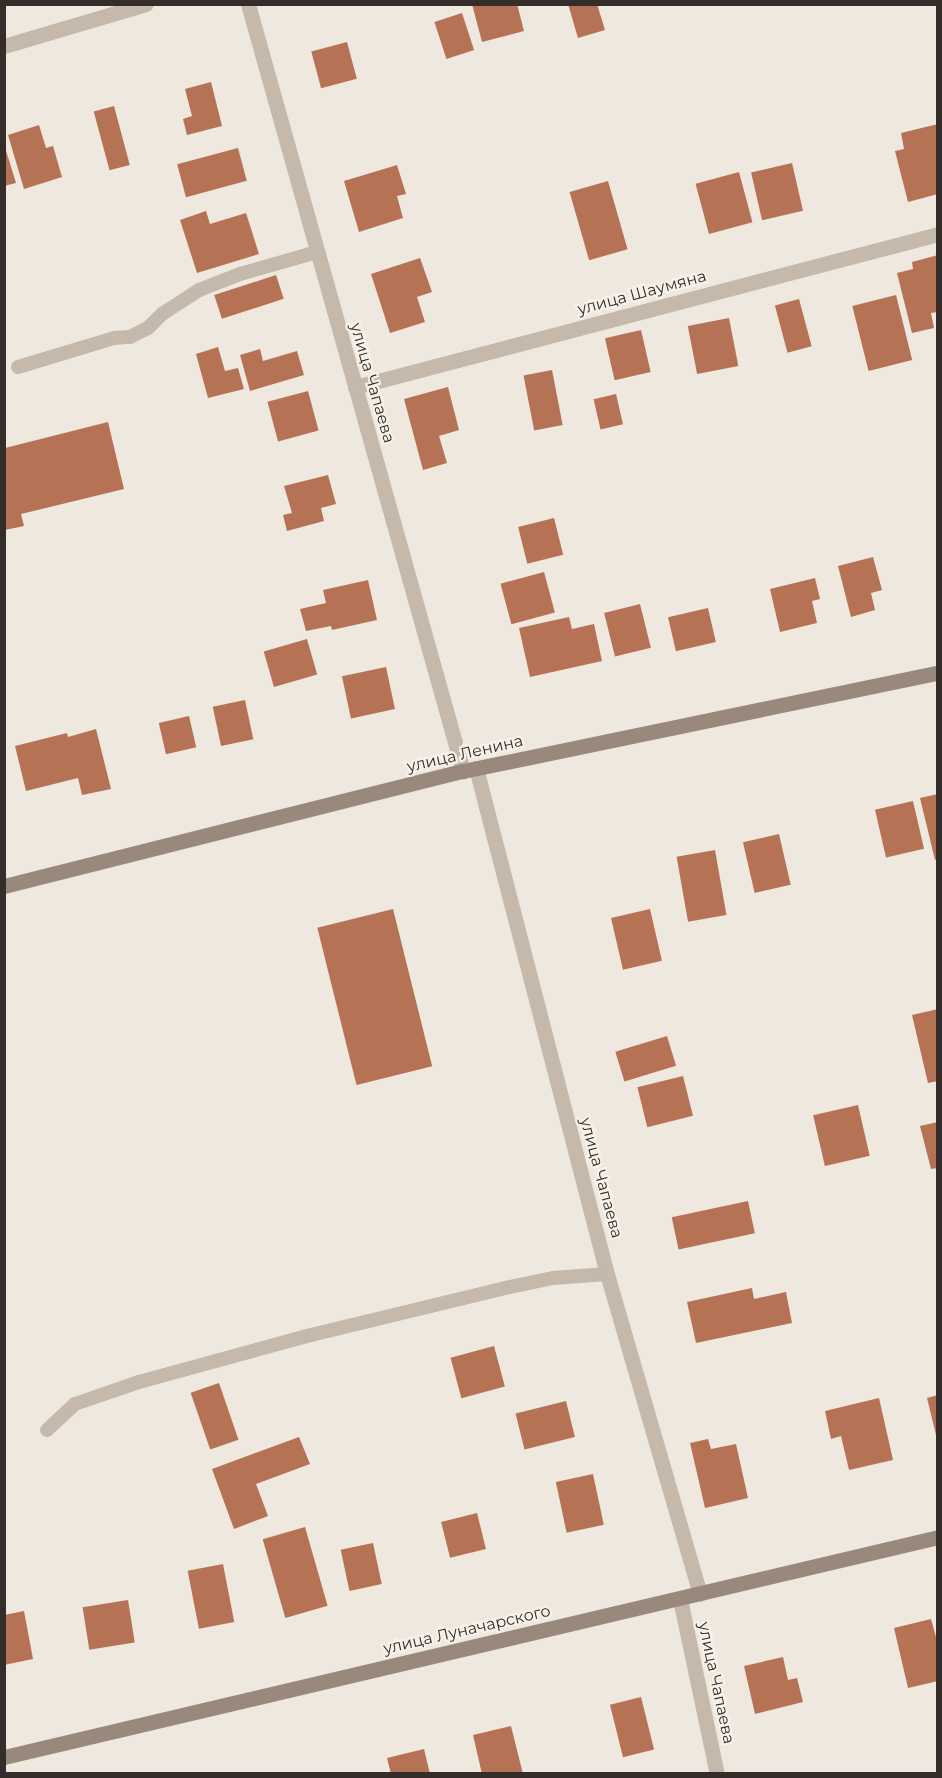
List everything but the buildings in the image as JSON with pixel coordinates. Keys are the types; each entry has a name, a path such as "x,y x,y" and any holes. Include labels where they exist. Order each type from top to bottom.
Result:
{"main road":[{"name":"улица Ленина","path":"4,886 470,770 938,673"},
{"name":"улица Луначарского","path":"4,1757 938,1537"}],"street":[{"path":"4,46 146,4"},
{"name":"улица Чапаева","path":"248,4 355,387 470,770 607,1274 700,1594"},
{"name":"улица Шаумяна","path":"355,387 938,234"},
{"name":"улица Чапаева","path":"680,1599 717,1773"}],"lane":[{"path":"18,367 100,342 130,337 148,328 162,314 199,290 240,274 317,252"},
{"path":"46,1430 75,1404 150,1379 310,1335 505,1288 553,1278 607,1274"}]}
